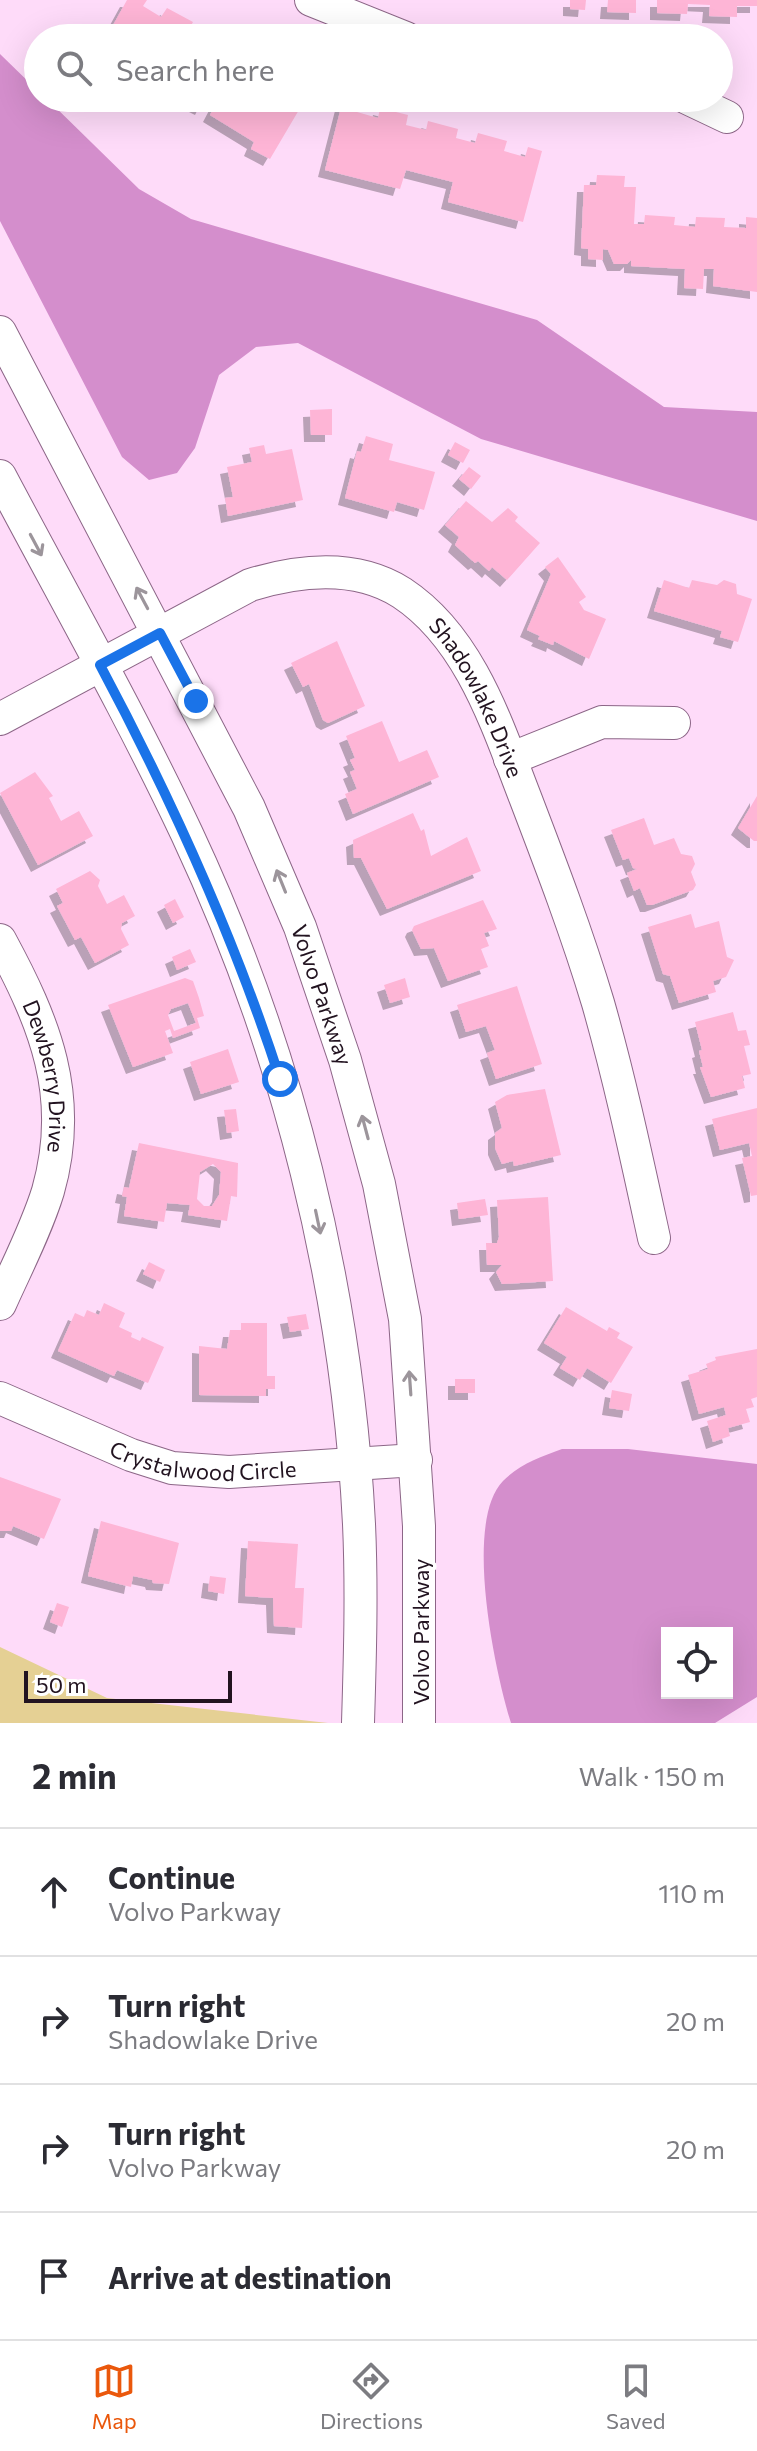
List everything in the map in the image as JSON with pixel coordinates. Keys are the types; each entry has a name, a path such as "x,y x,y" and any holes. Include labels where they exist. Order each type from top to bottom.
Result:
{"street":[{"path":"311,0 371,24"},
{"path":"716,112 727,117"},
{"name":"Volvo Parkway","path":"0,332 160,633 276,867 322,987 345,1060 379,1184 405,1319 416,1460 421,1617 419,1723"},
{"path":"0,476 194,849 238,954 280,1079 318,1221 346,1388 354,1465 361,1599 358,1723"},
{"name":"Shadowlake Drive","path":"0,719 250,585 280,575 307,571 369,580 399,592 423,609 452,641 510,759 559,885 598,1003 654,1238"},
{"path":"510,759 602,722 674,723"},
{"name":"Dewberry Drive","path":"0,940 38,1018 52,1057 58,1138 47,1194 0,1304"},
{"name":"Crystalwood Circle","path":"0,1398 131,1455 172,1468 229,1472 416,1460"}],"shaded area":[{"path":"0,54 24,77 24,112 60,112 139,189 191,219 537,320 664,407 757,412 757,521 481,439 298,343 256,347 219,375 195,448 177,473 149,480 122,457 0,221"},
{"path":"562,1449 628,1449 757,1464 757,1697 715,1723 511,1723 497,1669 486,1598 485,1529 491,1501 503,1481 538,1458"},
{"path":"0,1647 107,1698 328,1723 0,1723"}],"building":[{"path":"127,0 147,0 143,6 161,17 167,8 193,22 192,24 114,24"},
{"path":"570,0 586,0 585,10 570,9"},
{"path":"608,0 636,0 636,13 607,12"},
{"path":"657,0 757,0 757,6 737,6 737,17 709,16 710,5 688,4 687,14 657,13"},
{"path":"212,112 298,112 270,159 251,149 254,142 210,115"},
{"path":"340,112 357,112 378,118 379,112 396,112 408,115 406,125 426,130 428,121 458,129 456,138 475,143 478,133 507,141 504,151 525,157 528,147 542,151 523,222 448,202 453,182 406,170 400,189 325,170"},
{"path":"597,175 625,176 624,187 636,187 634,224 644,224 645,215 675,217 674,225 695,227 696,217 725,218 724,227 746,228 746,217 757,218 757,292 713,286 714,269 704,269 703,289 684,288 685,269 631,266 631,260 627,264 614,264 608,250 603,249 603,260 588,259 588,249 581,248 584,185 596,185"},
{"path":"332,409 332,435 311,435 310,410"},
{"path":"366,436 393,444 389,460 435,472 424,510 397,502 394,512 345,498 357,451 361,452"},
{"path":"455,442 470,450 463,463 448,455"},
{"path":"264,445 266,454 292,449 303,500 228,516 225,498 233,497 227,467 252,462 249,448"},
{"path":"469,467 481,476 471,489 459,479"},
{"path":"466,501 492,522 508,508 518,517 515,521 540,543 507,580 492,567 489,571 478,561 475,563 455,545 459,537 445,525"},
{"path":"558,557 586,597 579,602 584,610 606,619 589,659 554,641 553,645 538,639 540,636 527,630 551,574 545,567"},
{"path":"664,580 689,588 692,580 717,585 724,580 736,584 737,594 752,599 738,642 720,637 722,631 654,611"},
{"path":"337,641 365,706 328,723 323,720 309,684 303,687 291,663"},
{"path":"382,721 399,762 427,750 439,777 353,814 345,794 357,789 350,772 355,770 350,760 355,758 346,736"},
{"path":"35,772 53,796 49,798 61,821 79,811 93,836 38,865 0,793"},
{"path":"757,796 757,841 754,841 738,828"},
{"path":"413,813 421,831 424,829 431,856 467,837 481,871 387,909 361,858 354,858 353,840"},
{"path":"644,818 654,845 674,838 681,854 692,856 695,864 691,872 696,885 693,890 652,905 647,905 640,888 634,891 627,873 637,869 633,868 629,858 623,860 611,830"},
{"path":"90,871 100,880 98,886 107,904 124,895 135,916 122,923 121,929 129,945 95,963 81,937 75,940 57,906 63,903 56,889"},
{"path":"175,899 184,917 173,923 164,905"},
{"path":"483,900 497,929 484,933 489,946 481,949 488,967 448,981 434,948 421,949 412,930 414,926"},
{"path":"691,914 695,928 719,921 727,957 734,960 726,977 713,981 716,992 679,1003 670,976 663,974 648,927"},
{"path":"190,949 196,962 177,970 172,957"},
{"path":"185,978 193,981 204,1016 197,1018 200,1028 173,1038 170,1029 165,1031 173,1053 133,1067 108,1005","holes":["188,1003 196,1023 174,1031 168,1015 171,1009"]},
{"path":"405,978 410,997 390,1003 384,985"},
{"path":"517,986 542,1064 496,1079 487,1053 495,1050 486,1026 466,1032 457,1005"},
{"path":"733,1012 738,1031 746,1030 750,1045 744,1046 751,1074 742,1076 745,1088 711,1097 700,1067 703,1067 699,1051 702,1050 695,1022"},
{"path":"228,1049 239,1082 201,1094 190,1062"},
{"path":"545,1089 561,1155 514,1166 513,1161 502,1164 495,1148 495,1133 502,1128 495,1102 507,1095"},
{"path":"757,1108 757,1195 751,1196 742,1158 752,1156 749,1143 720,1150 712,1119"},
{"path":"236,1109 239,1131 227,1133 224,1110"},
{"path":"139,1143 238,1163 237,1197 231,1196 227,1221 188,1215 190,1205 167,1203 164,1222 124,1216 127,1197 122,1196 124,1187 129,1188","holes":["213,1164 221,1172 219,1195 212,1206 204,1206 197,1199 200,1172"]},
{"path":"548,1197 553,1281 502,1284 496,1272 502,1265 487,1265 486,1243 497,1243 499,1237 497,1200"},
{"path":"485,1199 488,1215 459,1219 457,1203"},
{"path":"149,1262 165,1270 160,1282 143,1274"},
{"path":"104,1303 125,1313 119,1327 132,1333 131,1337 140,1341 142,1337 164,1347 148,1383 117,1370 114,1376 58,1351 75,1313 84,1317 87,1310 99,1315"},
{"path":"566,1307 607,1331 609,1327 620,1333 617,1338 633,1347 611,1383 587,1368 580,1380 560,1368 567,1357 544,1343"},
{"path":"306,1314 309,1329 290,1332 287,1317"},
{"path":"241,1323 267,1323 267,1376 275,1376 275,1389 266,1389 266,1396 199,1395 199,1346 227,1349 230,1330 241,1330"},
{"path":"757,1349 757,1397 751,1399 754,1407 746,1409 750,1422 728,1428 730,1436 713,1442 707,1421 726,1415 724,1407 699,1414 688,1375 708,1369 706,1364 716,1360 715,1357"},
{"path":"455,1379 475,1379 475,1393 455,1393"},
{"path":"612,1390 632,1394 629,1411 609,1408"},
{"path":"0,1477 61,1499 44,1539 13,1526 11,1531 0,1531"},
{"path":"101,1521 179,1543 169,1584 153,1583 152,1580 133,1576 131,1587 88,1576"},
{"path":"248,1541 298,1544 295,1588 304,1588 302,1628 274,1626 273,1598 245,1596"},
{"path":"210,1576 226,1578 224,1594 208,1591"},
{"path":"57,1603 69,1607 62,1627 50,1622"}],"route":[{"path":"196,701 160,633 100,665 188,836 238,954 280,1079"}]}
